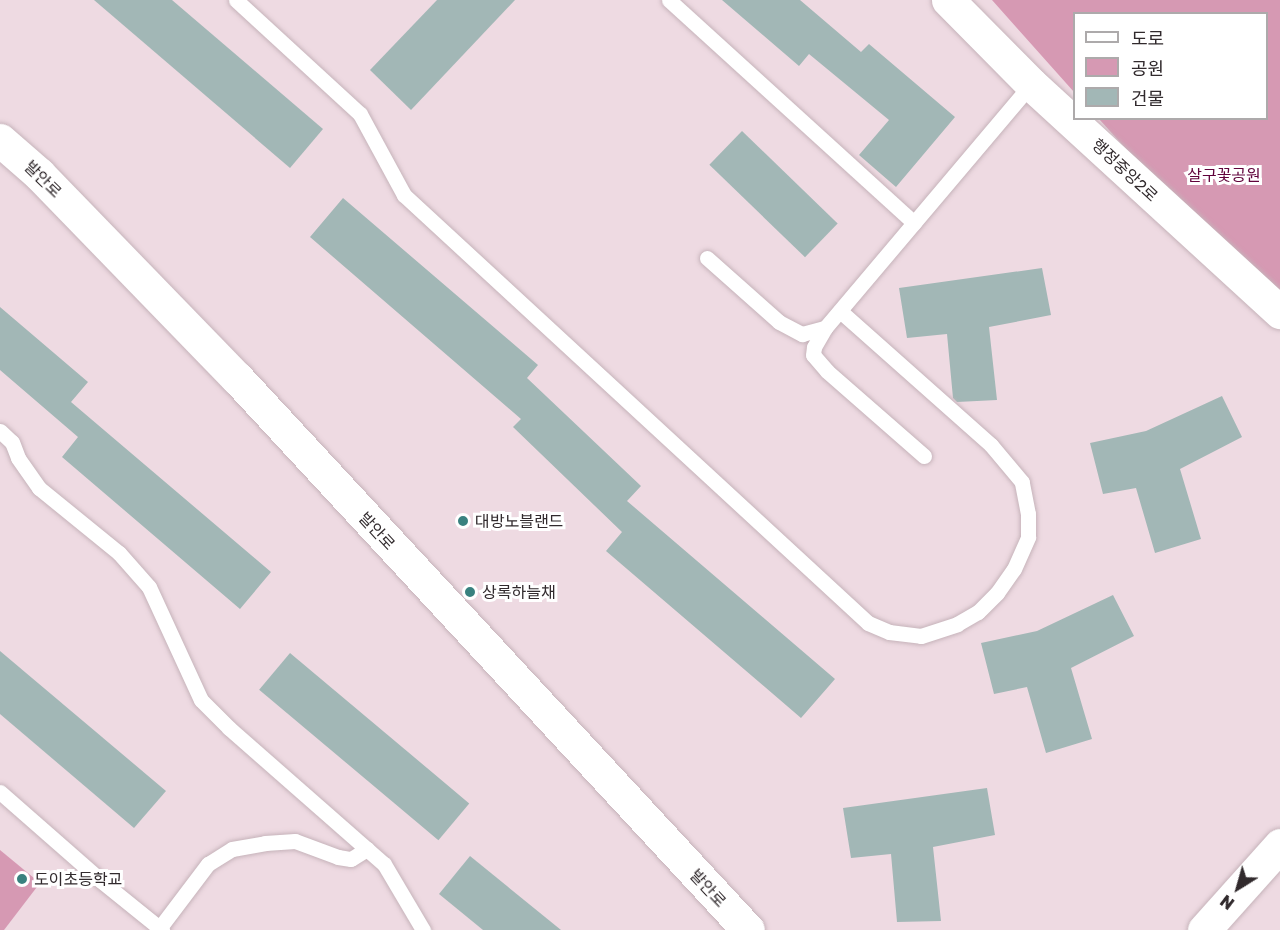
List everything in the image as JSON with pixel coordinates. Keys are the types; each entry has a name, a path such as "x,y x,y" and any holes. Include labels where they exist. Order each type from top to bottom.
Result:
{"main road":[{"name":"행정중앙2로","path":"948,0 1031,84 1280,312"},
{"name":"발안로","path":"0,140 39,174 237,378 747,930"},
{"path":"1204,930 1280,845"}],"lane":[{"path":"236,0 360,114 404,195 868,624 889,632 921,636 957,624 984,606 1014,569 1028,537 1028,514 1022,482 991,445 840,311"},
{"path":"669,0 914,223"},
{"path":"924,456 827,371 813,355 818,336 1031,84"},
{"path":"706,258 779,322 802,334 825,328"},
{"path":"0,431 12,442 18,458 39,488 119,553 149,587 201,700 229,728 384,864 423,930"},
{"path":"0,792 159,929 208,864 232,849 295,841 338,857 351,859 367,849"}],"green space":[{"name":"살구꽃공원","path":"992,0 1280,0 1280,312 1248,284 1100,120 1268,120 1268,12 1073,12 1073,91"},
{"path":"0,850 40,883 4,930 0,930"}],"building":[{"path":"94,0 172,0 323,129 290,168"},
{"path":"437,0 515,0 411,110 370,70"},
{"path":"722,0 800,0 861,52 869,44 955,117 896,187 859,155 889,120 809,54 799,66"},
{"path":"742,131 838,223 805,257 709,165"},
{"path":"343,198 538,365 527,378 641,486 627,501 835,679 801,718 606,551 622,532 513,427 521,419 310,237"},
{"path":"1042,268 1051,315 989,327 997,400 957,402 953,398 947,334 907,338 899,288"},
{"path":"0,307 88,382 71,402 271,572 240,609 62,457 78,437 0,370"},
{"path":"1222,396 1242,437 1180,469 1201,539 1155,553 1136,488 1103,494 1090,443 1146,431"},
{"path":"1113,595 1134,636 1071,668 1092,739 1046,753 1027,687 994,694 981,643 1037,631"},
{"path":"0,651 166,791 134,828 0,714"},
{"path":"290,653 469,803 438,840 259,690"},
{"path":"987,788 995,835 933,847 941,921 897,922 891,854 851,858 843,808"},
{"path":"470,856 561,930 483,930 439,894"}],"place":[{"name":"대방노블랜드","path":"463,521"},
{"name":"상록하늘채","path":"470,592"},
{"name":"도이초등학교","path":"22,879"}]}
